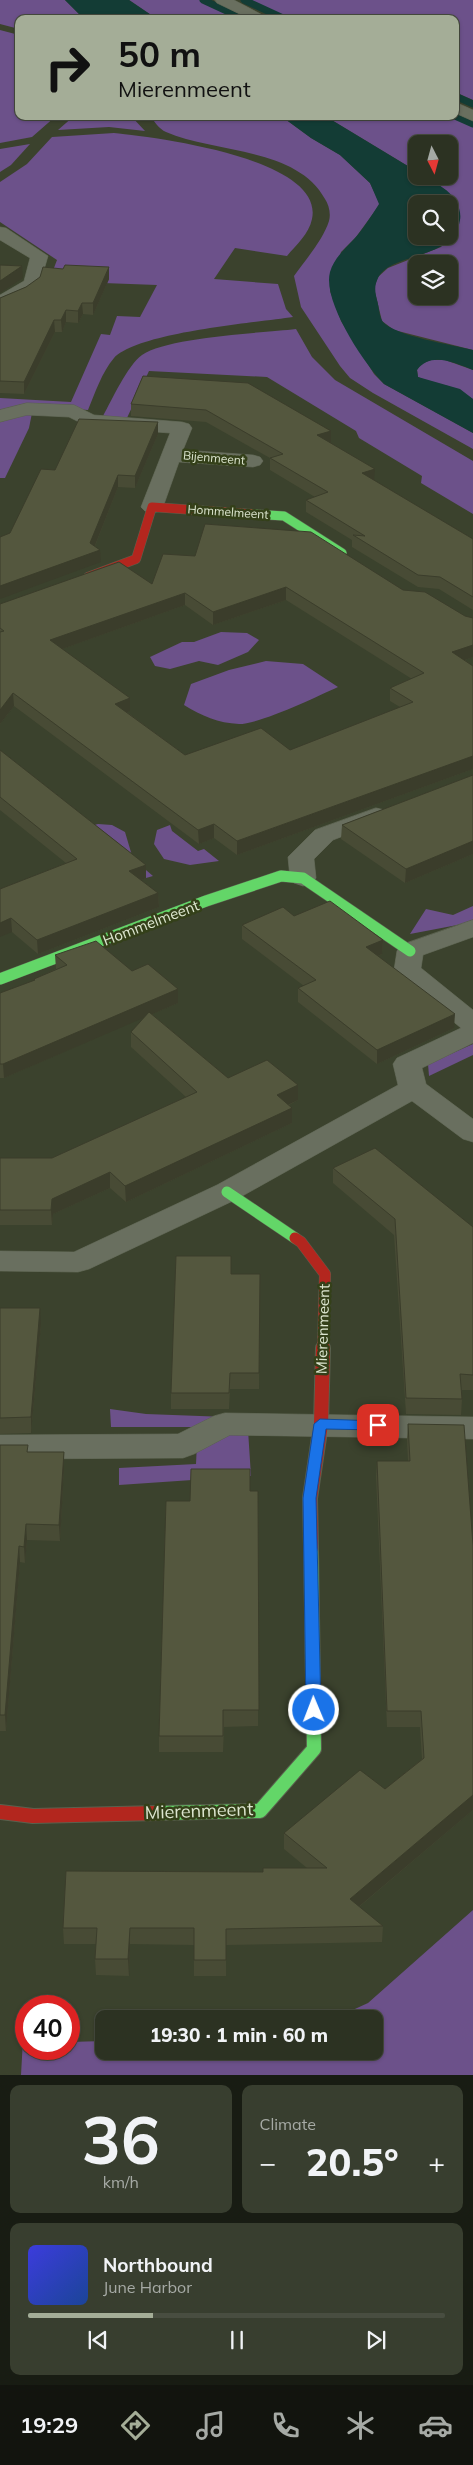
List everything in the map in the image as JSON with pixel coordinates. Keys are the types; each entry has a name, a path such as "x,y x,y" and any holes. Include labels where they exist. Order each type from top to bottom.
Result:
{"street":[{"path":"222,0 254,15"},
{"path":"459,109 473,116"},
{"path":"0,232 39,256 34,283 0,302"},
{"path":"0,416 27,409 74,411 89,421 182,428 171,455"},
{"name":"Bijenmeent","path":"152,507 171,455 253,462"},
{"path":"72,582 136,559 152,507"},
{"name":"Hommelmeent","path":"152,507 284,516 350,558"},
{"path":"394,808 324,835 301,857 303,878 410,951"},
{"name":"Hommelmeent","path":"0,979 240,889 281,876 303,878"},
{"path":"410,951 473,928"},
{"path":"410,951 406,970 473,1024"},
{"path":"473,1033 407,1064 413,1088 473,1133"},
{"path":"0,1261 78,1262 227,1192 413,1088"},
{"name":"Mierenmeent","path":"0,1812 33,1816 260,1811 314,1749 310,1498 320,1424 325,1274 301,1242 227,1192"},
{"path":"0,1447 183,1446 225,1424 320,1424 473,1428"}],"shaded area":[{"path":"0,0 65,0 80,15 15,15 15,28 0,24"},
{"path":"129,0 201,0 233,15 151,15"},
{"path":"248,0 473,0 473,100 459,94 459,15 281,15"},
{"path":"0,30 15,34 15,120 51,120 32,137 0,143"},
{"path":"459,119 473,126 473,350 394,330 382,321 374,288 378,277 388,268 408,260 408,305 458,305 458,255 421,255 443,245 458,245 458,195 448,195 447,191 438,185 458,185 458,135 408,135 408,166 332,120"},
{"path":"69,120 135,120 145,131 109,127 58,130"},
{"path":"153,120 286,120 311,138 340,155 370,183 380,204 356,237 341,252 330,291 341,321 374,374 384,384 473,433 473,449 350,378 301,307 294,276 318,242 330,218 326,201 312,182 295,170 275,160 185,139 166,132"},
{"path":"114,133 198,146 233,155 266,166 292,180 309,198 312,219 302,239 287,256 235,248 214,279 278,284 286,309 293,317 171,335 147,341 127,349 114,358 106,370 88,410 23,405 0,411 0,398 71,402 101,334 110,335 117,316 140,317 157,285 49,281 57,260 0,222 0,182 27,164 52,137"},
{"path":"30,144 11,165 0,172 0,149"},
{"path":"296,329 312,357 335,380 473,461 473,514 421,483 422,476 359,438 356,431 267,377 149,371 126,420 103,416 120,384 136,360 154,349 193,340"},
{"path":"431,360 445,360 473,370 473,399 448,386 432,383 418,377 417,370 421,364"},
{"path":"32,413 29,428 5,478 0,478 0,422"},
{"path":"221,632 247,633 259,640 248,652 218,665 199,661 170,669 155,666 150,657 182,642 194,642"},
{"path":"266,661 303,664 338,687 274,715 248,723 224,722 210,718 184,705 191,684 229,670"},
{"path":"98,824 112,825 125,832 133,859 153,876 146,878 84,828"},
{"path":"170,825 172,831 198,851 204,849 219,861 190,865 164,859 154,844 157,830"},
{"path":"473,906 473,922 410,934 426,909 453,915"},
{"path":"473,1044 473,1055 429,1076 428,1064"},
{"path":"110,1409 146,1414 227,1417 210,1427 111,1427"},
{"path":"248,1430 251,1476 119,1485 119,1468 196,1464 197,1443"},
{"path":"473,1910 473,2075 21,2075 22,2060 80,2060 80,2042 95,2041 95,2060 383,2060 383,2010 353,2010 368,2003"}],"water":[{"path":"65,0 129,0 151,15 80,15"},
{"path":"286,120 332,120 408,166 408,185 439,185 451,195 408,195 408,245 443,245 418,255 408,255 408,259 385,269 378,278 375,292 382,320 389,327 411,336 473,350 473,370 444,360 436,360 423,364 417,370 418,377 460,389 473,399 473,433 384,384 356,347 338,315 329,284 330,272 337,258 361,230 379,204 370,183 340,155 311,138"},
{"path":"458,206 460,212 458,225"}],"building":[{"path":"0,265 22,266 0,281"},
{"path":"65,265 109,267 93,303 82,303 78,311 66,310 61,320 54,320 24,382 0,381 0,298 26,287 40,277 43,267 63,269"},
{"path":"143,376 248,383 331,431 317,435 375,469 362,473 473,539 473,597 440,577 418,575 353,535 365,536 306,500 328,492 270,458 283,454 206,410 131,404"},
{"path":"79,419 158,422 135,476 118,475 90,543 100,550 0,586 0,537 10,533 41,469 55,470"},
{"path":"205,524 311,532 403,590 425,592 465,616 473,618 473,645 452,652 473,666 473,756 237,841 214,824 198,830 13,693 0,710 0,632 4,631 0,628 0,604 119,562 152,584 163,554 195,556","holes":["286,587 424,673 390,688 413,702 290,750 261,728 185,755 115,704 130,698 50,640 185,593 213,612"]},
{"path":"0,750 146,865 129,871 158,893 37,940 11,918 0,923 0,889 77,859 0,797"},
{"path":"473,775 473,841 406,869 342,825"},
{"path":"330,901 383,940 366,947 455,1014 377,1050 298,988 316,980 242,925 283,907 294,916"},
{"path":"96,941 132,971 148,964 178,989 0,1064 0,993 35,980 67,965 55,955"},
{"path":"149,1012 228,1078 267,1060 298,1085 277,1095 292,1108 125,1186 110,1172 52,1199 51,1210 0,1210 0,1158 52,1158 197,1092 131,1032"},
{"path":"375,1148 473,1227 473,1375 460,1374 462,1399 406,1398 395,1219 333,1168"},
{"path":"176,1256 231,1256 231,1274 260,1274 259,1373 230,1373 229,1393 171,1393"},
{"path":"0,1308 40,1308 31,1417 0,1418"},
{"path":"408,1424 464,1425 473,1545 473,1795 350,1899 383,1926 226,1929 226,1960 194,1960 194,1928 130,1928 128,1959 95,1959 97,1928 63,1928 66,1871 263,1872 263,1868 327,1868 284,1833 360,1770 385,1789 424,1758 421,1711 387,1711 377,1461 410,1461"},
{"path":"0,1445 28,1445 27,1452 64,1452 59,1525 26,1524 24,1547 19,1546 5,1715 0,1715"},
{"path":"191,1469 250,1469 250,1491 258,1491 259,1710 223,1710 223,1736 159,1736 166,1501 190,1501"}],"waterway":[{"path":"203,0 235,15"},
{"path":"244,0 276,15"},
{"path":"459,98 473,104"},
{"path":"459,118 473,124"}],"traffic: fast":[{"path":"252,514 284,516 342,553"},
{"path":"0,979 206,901 281,876 303,878 410,951"},
{"path":"227,1192 295,1238"},
{"path":"159,1813 260,1811 314,1749 311,1548"}],"traffic: jam":[{"path":"88,577 136,559 152,507 252,514"},
{"path":"295,1238 301,1242 325,1274 321,1424 310,1498 311,1548"},
{"path":"0,1812 33,1816 159,1813"}],"route":[{"path":"314,1710 310,1498 320,1424 378,1425"}]}
